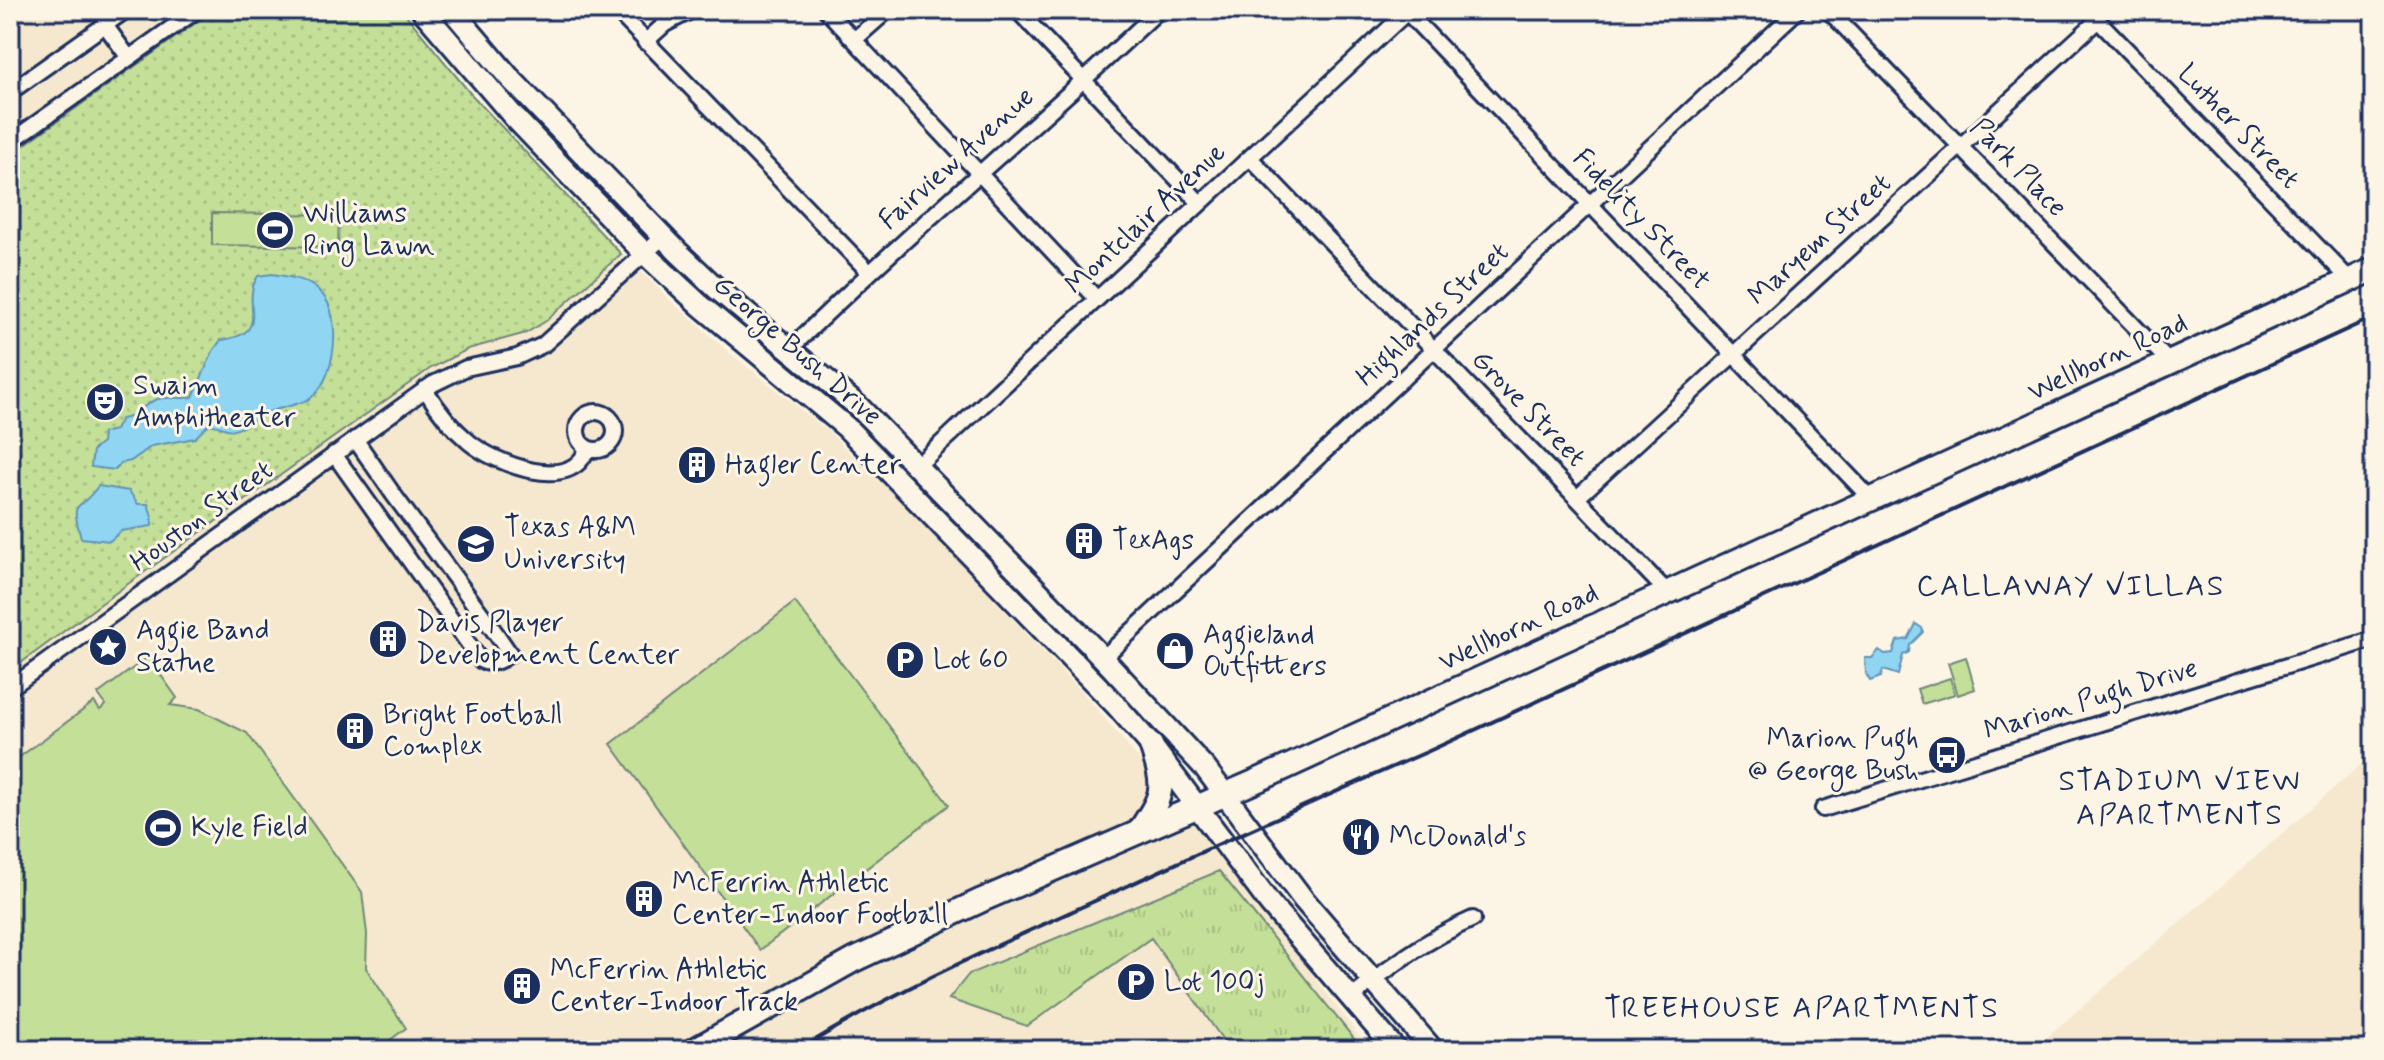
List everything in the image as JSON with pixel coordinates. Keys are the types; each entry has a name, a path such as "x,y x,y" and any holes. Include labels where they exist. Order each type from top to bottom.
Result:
{"main road":[{"name":"George Bush Drive","path":"422,10 504,107 646,255 700,305 812,396 1009,593 1151,745 1270,904 1396,1050"},
{"name":"George Bush Drive","path":"452,10 508,76 663,237 716,288 859,407 1103,658 1205,768 1303,899 1433,1050"},
{"name":"Wellborn Road","path":"694,1050 854,960 1140,830 1225,795 2374,269"},
{"path":"812,396 827,394 902,466 910,469 918,465"},
{"path":"1140,830 1161,792 1160,772 1151,745"}],"street":[{"path":"10,92 126,10"},
{"path":"10,142 197,10"},
{"path":"616,10 869,272"},
{"path":"645,42 665,24 692,10"},
{"path":"826,10 1097,299"},
{"path":"854,40 888,10"},
{"path":"1017,10 1200,203"},
{"name":"Fairview Avenue","path":"791,348 869,272 1084,81 1159,10"},
{"name":"Highlands Street","path":"1103,658 1798,10"},
{"name":"Park Place","path":"1828,10 2170,363"},
{"name":"Fidelity Street","path":"1407,11 1872,500"},
{"name":"Montclair Avenue","path":"918,465 1407,11"},
{"name":"Maryem Street","path":"1577,498 1961,146 2093,15"},
{"name":"Luther Street","path":"2093,15 2350,280"},
{"path":"105,25 129,58"},
{"name":"Grove Street","path":"1250,158 1668,593"},
{"name":"Houston Street","path":"10,688 425,389 466,368 517,357 543,345 663,237"},
{"path":"425,389 445,418 465,438 482,451 510,465 561,472 579,462 587,448"},
{"path":"334,454 480,660 486,664 500,661 510,654 355,439"},
{"name":"Marion Pugh Drive","path":"1823,809 2374,639"},
{"path":"1350,999 1440,933 1473,919"}],"shaded area":[{"name":"Texas A&M University","path":"10,10 401,10 486,110 611,242 730,353 829,432 914,515 1083,693 1229,865 1370,1050 10,1050"},
{"path":"2374,753 2374,1050 2032,1050 2261,852"}],"green space":[{"path":"214,10 402,10 470,93 621,254 546,321 526,333 468,349 431,368 10,671 10,155"},
{"name":"Williams Ring Lawn","path":"212,213 339,215 338,247 212,245"},
{"path":"795,602 949,805 760,950 611,744"},
{"name":"Kyle Field","path":"148,657 177,698 170,705 199,709 247,733 362,892 367,934 366,968 406,1028 377,1050 10,1050 10,764 94,702 100,710 106,705 98,694"},
{"path":"1966,657 1975,689 1958,695 1948,663"},
{"path":"1950,678 1955,694 1922,704 1917,689"},
{"path":"1219,871 1363,1050 1230,1050 1151,938 1027,1026 949,999 969,974"}],"water":[{"path":"272,274 311,285 329,304 333,318 333,350 325,380 317,392 307,400 266,413 238,429 209,424 195,438 152,446 131,461 121,463 115,470 91,467 93,450 102,443 103,433 115,430 121,419 160,399 193,397 221,340 237,336 251,324 253,287 258,276"},
{"path":"98,486 129,491 138,504 148,504 152,526 121,531 110,541 81,538 76,510"},
{"path":"1916,624 1923,632 1910,645 1909,652 1903,655 1898,675 1883,670 1881,677 1870,681 1866,674 1865,658 1872,658 1879,650 1885,654 1893,653 1897,641 1908,639"}],"railway":[{"path":"799,1050 904,991 1013,938 1429,751 2374,317"}],"place":[{"name":"Williams Ring Lawn","path":"275,230"},
{"name":"Swaim Amphitheater","path":"105,402"},
{"name":"Hagler Center","path":"697,465"},
{"name":"TexAgs","path":"1084,541"},
{"name":"Texas A&M University","path":"476,544"},
{"name":"Davis Player Development Center","path":"388,639"},
{"name":"Aggie Band Statue","path":"108,647"},
{"name":"Aggieland Outfitters","path":"1175,651"},
{"name":"Lot 60","path":"905,660"},
{"name":"Bright Football Complex","path":"355,731"},
{"name":"Marion Pugh @ George Bush","path":"1947,755"},
{"name":"Kyle Field","path":"163,828"},
{"name":"McDonald's","path":"1361,837"},
{"name":"McFerrin Athletic Center-Indoor Football","path":"644,899"},
{"name":"Lot 100j","path":"1136,982"},
{"name":"McFerrin Athletic Center-Indoor Track","path":"522,986"}],"district":[{"name":"CALLAWAY VILLAS","path":"2071,586"},
{"name":"STADIUM VIEW APARTMENTS","path":"2180,798"},
{"name":"TREEHOUSE APARTMENTS","path":"1802,1008"}]}
